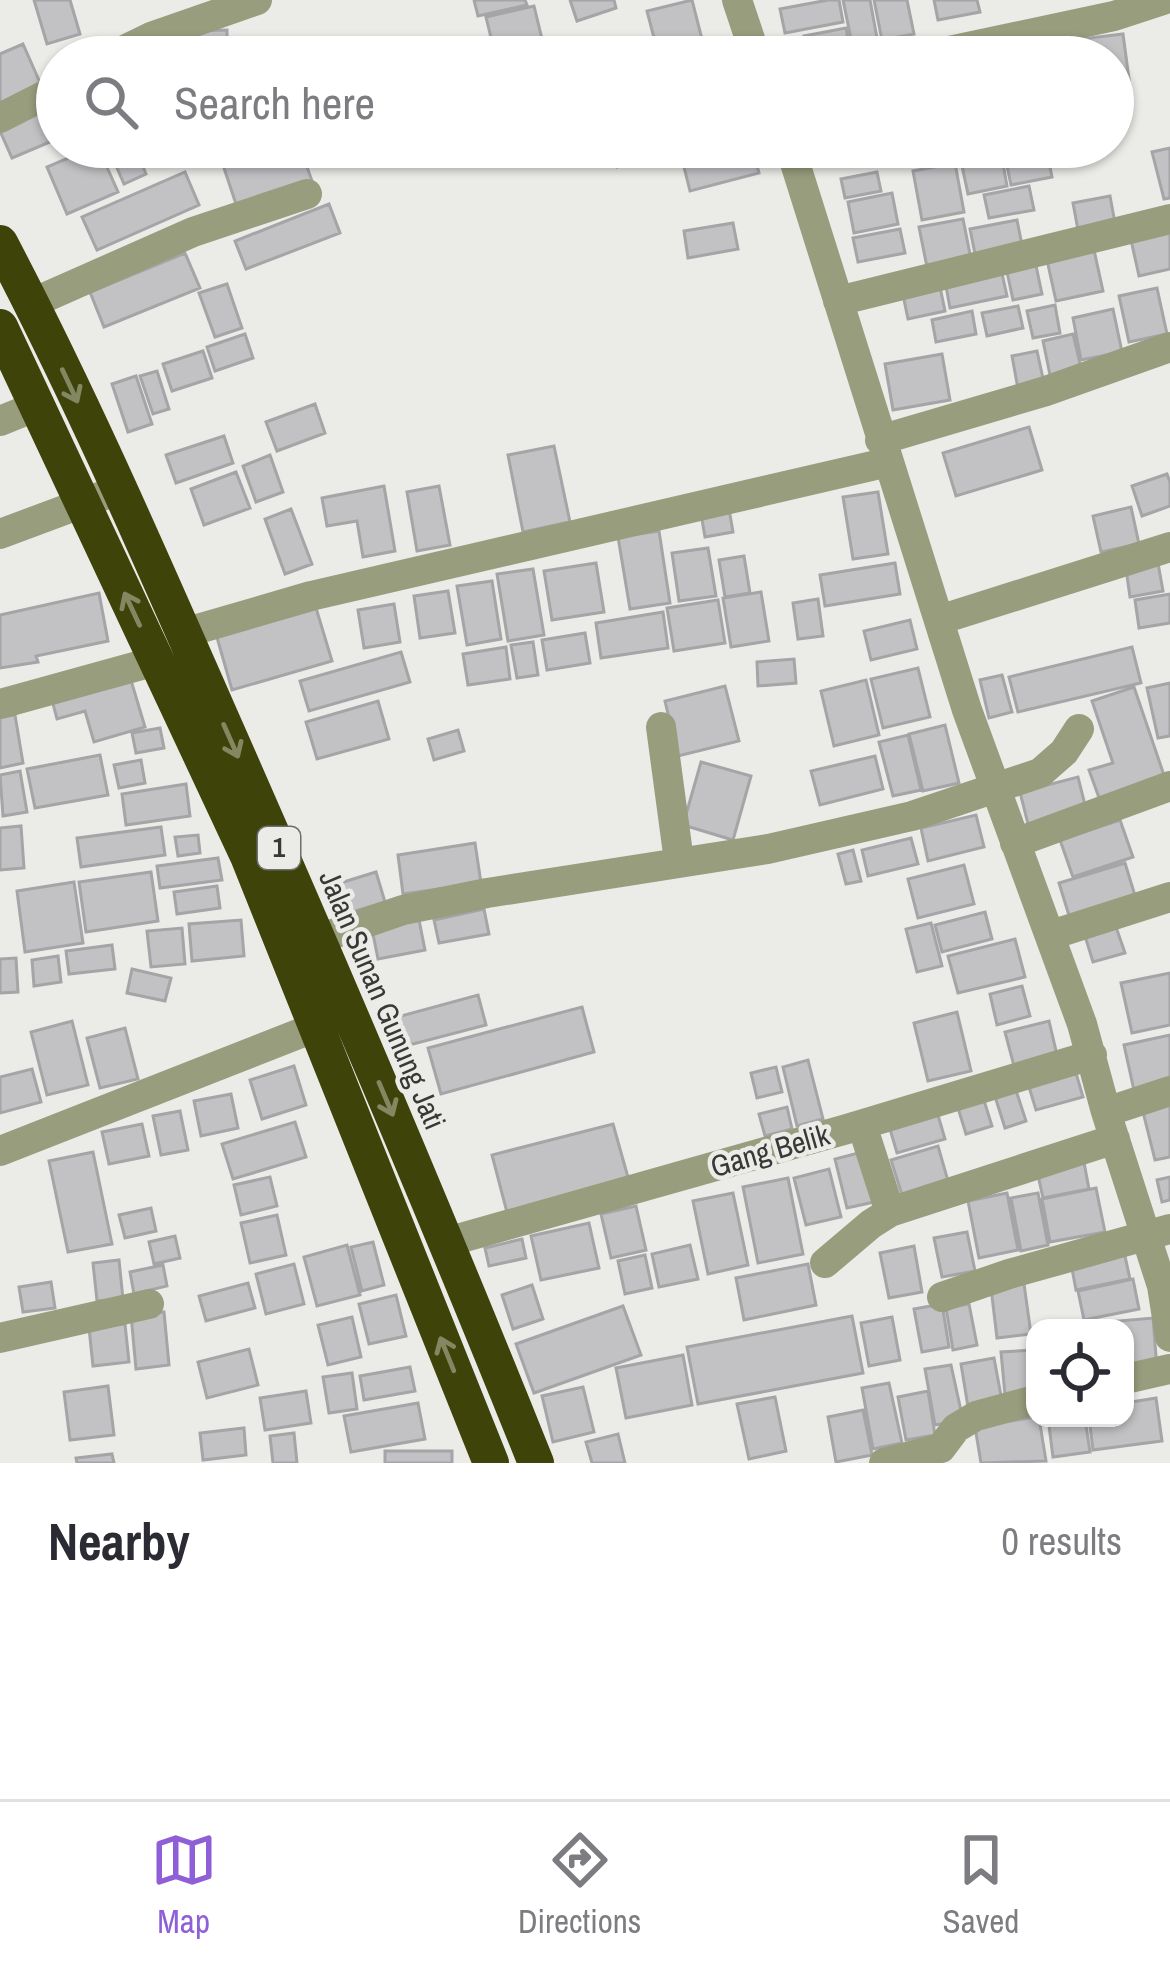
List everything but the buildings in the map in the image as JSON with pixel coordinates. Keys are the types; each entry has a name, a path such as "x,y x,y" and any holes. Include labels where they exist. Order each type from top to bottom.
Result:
{"highway":[{"name":"Jalan Sunan Gunung Jati","path":"0,243 184,633 302,945 447,1242 536,1463"},
{"name":"1","path":"0,327 248,856 302,945 316,1028 490,1463"}],"street":[{"path":"154,36 257,0"},
{"path":"737,0 749,36"},
{"path":"1020,36 1163,0"},
{"path":"0,118 36,100"},
{"path":"797,168 995,788 1051,935 1111,1125 1158,1232 1170,1337"},
{"path":"33,306 193,232 307,194"},
{"path":"838,301 1170,219"},
{"path":"184,633 311,596 885,451 1170,347"},
{"path":"0,421 37,406"},
{"path":"0,535 118,490"},
{"path":"939,620 1170,547"},
{"path":"0,704 156,661"},
{"path":"661,727 680,861"},
{"path":"302,945 403,910 768,849 912,815 1040,773 1064,752 1078,729"},
{"path":"1016,843 1170,786"},
{"path":"1051,935 1170,897"},
{"path":"0,1151 316,1028"},
{"name":"Gang Belik","path":"447,1242 1092,1055"},
{"path":"825,1263 890,1212 1111,1125 1170,1091"},
{"path":"862,1125 890,1212"},
{"path":"941,1297 1158,1232"},
{"path":"0,1338 149,1304"},
{"path":"1134,1377 1170,1369"},
{"path":"884,1463 940,1448 956,1428 976,1416 1026,1402"}]}
